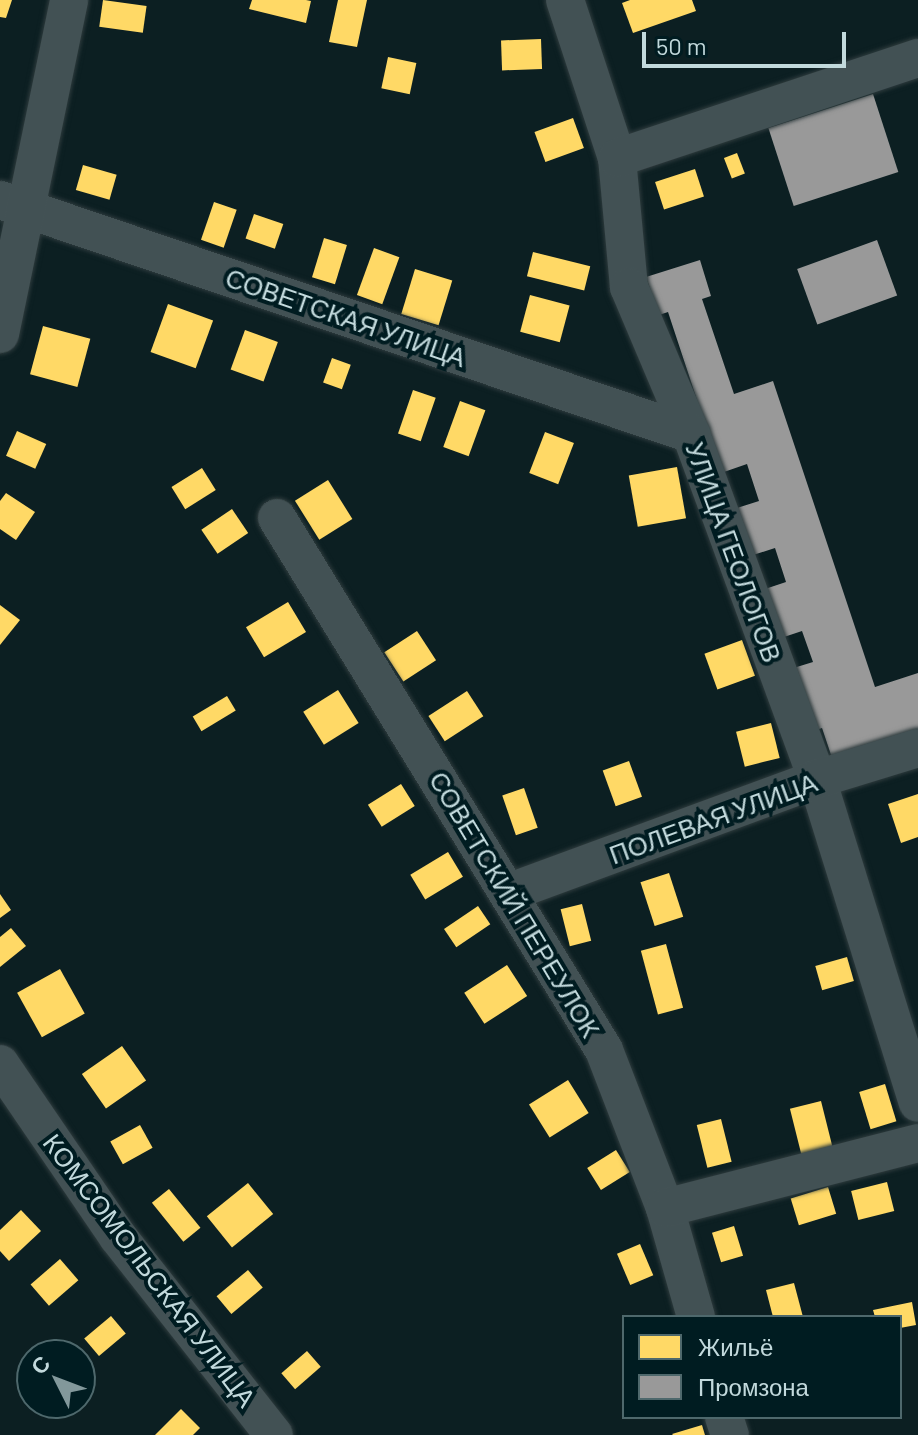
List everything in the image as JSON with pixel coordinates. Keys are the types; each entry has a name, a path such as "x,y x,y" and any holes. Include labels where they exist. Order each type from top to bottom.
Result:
{"street":[{"path":"0,334 12,204 69,0"},
{"name":"УЛИЦА ГЕОЛОГОВ","path":"557,2 617,158 629,287 691,434 817,779 918,1103"},
{"path":"617,158 918,58"},
{"name":"СОВЕТСКАЯ УЛИЦА","path":"12,204 691,434"},
{"name":"СОВЕТСКИЙ ПЕРЕУЛОК","path":"277,518 510,892 604,1050 665,1208 695,1315"},
{"name":"ПОЛЕВАЯ УЛИЦА","path":"510,892 817,779 918,748"},
{"name":"КОМСОМОЛЬСКАЯ УЛИЦА","path":"0,1064 118,1237 274,1435"},
{"path":"665,1208 918,1143"}],"building: Жильё":[{"path":"0,0 12,0 6,18 0,17"},
{"path":"103,0 147,6 143,33 99,27"},
{"path":"252,0 311,1 306,23 249,9"},
{"path":"338,0 367,0 357,47 329,42"},
{"path":"630,0 692,0 696,11 633,33 622,3"},
{"path":"541,39 542,69 502,70 501,40"},
{"path":"388,57 416,63 410,94 381,88"},
{"path":"573,118 584,148 545,162 534,132"},
{"path":"737,153 745,174 732,179 724,158"},
{"path":"83,165 117,175 109,200 76,190"},
{"path":"695,169 704,197 664,210 655,182"},
{"path":"214,202 237,210 224,248 201,240"},
{"path":"254,214 283,224 275,249 246,239"},
{"path":"324,238 347,245 335,284 312,277"},
{"path":"374,248 399,257 382,304 357,295"},
{"path":"533,252 590,266 584,291 527,276"},
{"path":"415,269 452,280 439,325 401,314"},
{"path":"530,295 570,306 560,342 520,332"},
{"path":"168,304 213,320 196,368 151,352"},
{"path":"43,326 90,339 77,387 30,374"},
{"path":"245,330 278,342 264,381 231,369"},
{"path":"332,358 351,365 342,389 323,382"},
{"path":"413,390 436,398 421,441 398,433"},
{"path":"460,401 485,410 469,456 443,447"},
{"path":"17,431 46,444 35,469 6,456"},
{"path":"545,432 574,443 558,484 529,473"},
{"path":"677,467 686,518 638,527 629,476"},
{"path":"202,468 216,490 185,509 171,487"},
{"path":"328,480 352,519 319,540 295,501"},
{"path":"6,493 35,512 16,540 0,529 0,501"},
{"path":"232,509 248,533 218,554 201,530"},
{"path":"288,602 306,632 264,657 246,627"},
{"path":"0,605 20,620 0,645"},
{"path":"417,631 436,660 403,682 384,652"},
{"path":"742,640 755,676 717,689 704,654"},
{"path":"338,690 359,723 324,745 303,712"},
{"path":"467,691 483,716 445,741 428,716"},
{"path":"227,696 236,711 201,731 193,717"},
{"path":"771,723 780,758 745,767 736,732"},
{"path":"629,761 642,797 616,806 603,771"},
{"path":"401,784 415,806 382,827 368,805"},
{"path":"524,788 538,828 516,835 502,795"},
{"path":"918,794 918,837 901,843 888,804"},
{"path":"448,852 463,877 425,900 410,875"},
{"path":"669,873 683,917 655,926 640,882"},
{"path":"0,894 11,910 0,918"},
{"path":"582,904 591,941 570,946 561,909"},
{"path":"478,906 490,924 456,947 444,929"},
{"path":"11,928 26,946 0,967 0,937"},
{"path":"666,944 683,1008 658,1014 641,951"},
{"path":"847,957 854,981 822,990 815,966"},
{"path":"507,965 527,996 484,1024 464,993"},
{"path":"60,969 85,1014 42,1037 17,993"},
{"path":"122,1046 146,1080 106,1109 82,1074"},
{"path":"568,1080 589,1113 550,1137 529,1104"},
{"path":"885,1084 896,1121 871,1129 859,1092"},
{"path":"821,1101 833,1149 802,1156 790,1109"},
{"path":"721,1119 732,1162 707,1168 697,1125"},
{"path":"140,1125 153,1148 123,1164 110,1141"},
{"path":"616,1150 630,1172 601,1190 587,1168"},
{"path":"887,1182 894,1211 858,1220 851,1191"},
{"path":"248,1183 273,1214 232,1247 207,1216"},
{"path":"828,1187 836,1214 799,1225 791,1198"},
{"path":"169,1189 200,1228 183,1242 152,1203"},
{"path":"21,1210 41,1231 9,1261 0,1251 0,1230"},
{"path":"734,1226 743,1256 721,1262 712,1233"},
{"path":"640,1244 653,1275 630,1285 617,1254"},
{"path":"60,1259 78,1280 49,1306 31,1285"},
{"path":"248,1270 263,1288 231,1314 217,1296"},
{"path":"794,1283 802,1315 772,1315 766,1290"},
{"path":"912,1302 916,1325 902,1328 902,1315 874,1315 873,1310"},
{"path":"111,1316 126,1334 99,1356 96,1339 85,1339"},
{"path":"307,1351 321,1367 295,1389 281,1373"},
{"path":"181,1409 200,1428 193,1435 155,1435"},
{"path":"702,1425 705,1435 672,1434"}],"building: Промзона":[{"path":"873,94 898,172 794,206 768,128"},
{"path":"877,240 897,295 817,325 797,269"},
{"path":"700,260 711,296 702,299 734,394 773,381 875,687 918,673 918,729 832,758 822,728 808,733 787,670 813,662 802,631 781,638 765,589 786,582 775,548 753,555 737,508 759,501 747,464 721,473 668,312 659,315 646,277"}]}
